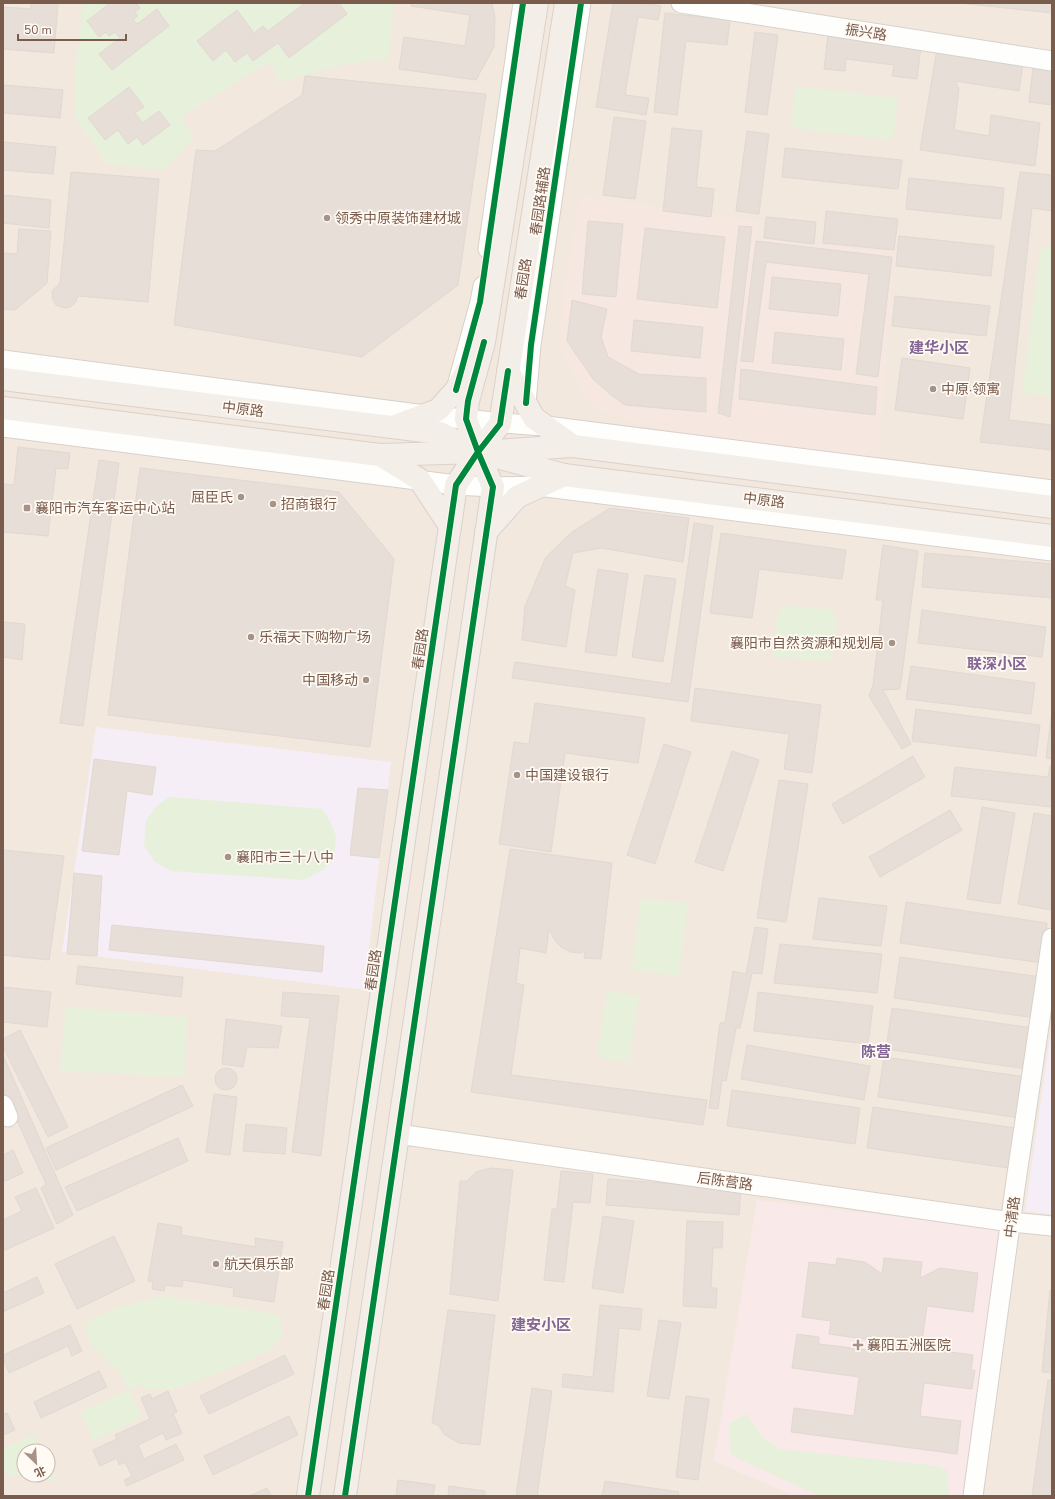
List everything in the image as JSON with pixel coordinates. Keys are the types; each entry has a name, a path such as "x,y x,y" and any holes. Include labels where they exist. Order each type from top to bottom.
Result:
{"main road":[{"name":"春园路","path":"493,487 466,419 468,401 484,342 537,3"},
{"name":"春园路","path":"308,1496 456,485 478,452 500,424 566,3"},
{"path":"392,427 438,410 456,390 484,342"},
{"path":"508,371 534,418 573,446"},
{"name":"中原路","path":"3,378 440,433 478,452 564,475 1052,536"},
{"name":"中原路","path":"3,408 380,455 478,452 573,446 1052,507"},
{"path":"380,455 419,479 450,526"},
{"path":"486,532 517,497 564,475"},
{"path":"345,1496 493,487"}],"street":[{"path":"456,390 480,302 523,3"},
{"name":"春园路辅路","path":"526,403 531,345 581,3"},
{"name":"振兴路","path":"681,3 1052,61"},
{"path":"3,360 424,415 500,424 546,426 1052,490"},
{"path":"3,427 419,479 456,485 493,487 538,486 1052,551"},
{"name":"中清路","path":"973,1496 1052,938"},
{"name":"后陈营路","path":"398,1134 1011,1222 1052,1226"}],"shaded area":[{"path":"3,3 1052,3 1052,1496 3,1496"},
{"path":"580,196 758,221 757,239 894,253 878,459 675,433 621,418 600,410 581,390 561,349 562,305"},
{"name":"襄阳市三十八中","path":"96,727 391,762 364,990 62,952"},
{"path":"1052,1023 1052,1214 1025,1211"},
{"name":"襄阳五洲医院","path":"757,1200 1000,1229 962,1496 794,1496 714,1461"}],"green space":[{"path":"83,3 395,3 388,59 345,64 281,82 269,62 182,116 194,139 163,171 106,163 76,118 76,66"},
{"path":"796,86 898,98 893,140 791,128"},
{"path":"1041,247 1052,248 1052,397 1022,393"},
{"path":"784,606 832,609 837,617 832,658 826,661 776,657 772,652 778,612"},
{"path":"169,797 322,809 330,821 336,836 334,859 323,870 304,880 171,871 155,862 144,846 146,820 157,806"},
{"path":"641,899 688,903 679,976 632,969"},
{"path":"607,991 639,996 629,1062 597,1057"},
{"path":"66,1007 187,1017 184,1077 60,1071"},
{"path":"163,1296 280,1315 283,1337 269,1351 210,1376 174,1389 145,1390 142,1384 129,1390 142,1418 93,1441 81,1412 128,1390 120,1373 94,1348 88,1340 85,1322 115,1308"},
{"path":"747,1414 762,1436 780,1449 939,1466 947,1471 949,1494 948,1496 820,1496 745,1462 730,1453 729,1423"},
{"path":"34,1435 38,1443 16,1443 16,1476 3,1474 3,1448"}],"building":[{"path":"31,3 58,3 54,53 3,49 3,7 31,9"},
{"path":"110,3 136,3 140,8 135,12 138,16 133,19 137,24 157,9 169,26 112,70 99,54 120,38 115,32 109,36 106,32 99,37 87,21"},
{"path":"305,3 339,3 347,14 289,58 278,43 253,61 247,53 235,62 226,50 213,61 197,41 237,10 254,33 263,26 268,31"},
{"path":"412,3 492,3 495,18 494,47 476,80 399,69 404,37 465,46 470,15 411,6"},
{"path":"613,3 642,3 661,6 658,20 638,17 625,95 649,98 646,115 596,107"},
{"path":"959,3 1052,3 1052,13"},
{"path":"665,13 730,20 727,45 686,41 677,115 654,112"},
{"path":"755,32 778,35 767,115 745,112"},
{"path":"828,35 921,47 917,79 892,76 894,65 846,59 845,71 824,69"},
{"path":"937,49 1023,63 1019,91 955,81 959,89 954,130 989,136 991,115 1040,123 1035,166 920,150"},
{"path":"1033,68 1052,71 1052,105 1029,102"},
{"name":"领秀中原装饰建材城","path":"305,76 486,94 458,285 362,357 174,325 196,150 215,151 302,95"},
{"path":"3,85 63,90 60,118 3,113"},
{"path":"129,87 144,107 135,113 143,123 159,111 170,125 143,145 137,137 128,144 118,130 105,140 88,118"},
{"path":"614,117 646,121 635,199 603,195"},
{"path":"672,128 702,131 696,187 714,189 711,217 663,211"},
{"path":"747,131 769,134 759,214 736,211"},
{"path":"3,142 56,147 53,174 3,170"},
{"path":"785,148 902,160 898,189 782,177"},
{"path":"71,172 159,179 148,302 78,296 75,303 70,307 64,308 56,305 53,300 52,291 60,283"},
{"path":"1020,172 1052,175 1052,211 1032,208 1009,420 1052,425 1052,450 980,442"},
{"path":"909,178 1004,188 1001,219 906,209"},
{"path":"3,195 51,200 49,228 3,223"},
{"path":"826,211 898,219 894,250 823,243"},
{"path":"766,217 816,222 814,244 764,238"},
{"path":"588,221 623,224 616,297 582,294"},
{"path":"739,226 752,227 730,417 718,413"},
{"path":"645,228 725,237 717,308 637,299"},
{"path":"19,229 51,231 47,283 15,310 3,309 3,253 17,254"},
{"path":"899,236 994,246 991,276 896,266"},
{"path":"756,241 892,257 878,377 856,374 869,274 766,262 753,362 741,361"},
{"path":"772,277 841,284 838,316 769,309"},
{"path":"895,296 990,306 986,336 892,326"},
{"path":"572,300 607,309 601,337 608,357 639,374 706,378 706,412 625,405 611,395 593,379 567,341"},
{"path":"634,320 703,327 700,358 631,351"},
{"path":"775,332 844,339 841,370 772,363"},
{"name":"中原·领寓","path":"902,358 970,368 963,419 895,410"},
{"path":"741,369 877,387 875,415 739,399"},
{"name":"襄阳市汽车客运中心站","path":"18,447 70,453 68,469 56,468 48,536 3,532 3,484 14,485"},
{"path":"99,460 119,463 83,726 60,723"},
{"name":"乐福天下购物广场","path":"140,468 339,492 394,559 370,747 108,715"},
{"path":"610,508 689,518 683,562 601,548 573,553 565,586 575,590 566,647 522,640 525,606 546,557 572,532"},
{"path":"694,523 713,526 688,702 512,678 515,662 671,684"},
{"path":"721,533 846,550 842,579 759,569 752,618 710,613"},
{"name":"襄阳市自然资源和规划局","path":"883,545 918,551 900,689 883,690 911,744 902,749 869,696 873,685 883,600 876,600"},
{"path":"925,553 1052,564 1052,598 922,587"},
{"path":"598,569 628,574 616,656 585,652"},
{"path":"645,575 676,579 663,662 632,657"},
{"path":"922,610 1046,627 1042,657 918,643"},
{"path":"3,622 25,624 22,660 3,657"},
{"path":"911,666 1035,683 1031,714 906,699"},
{"path":"695,688 821,705 812,773 784,769 789,734 691,721"},
{"path":"535,703 645,718 638,763 565,753 551,852 499,844 514,742 529,744"},
{"path":"916,709 1040,725 1036,756 912,741"},
{"path":"1052,711 1052,759 1046,758"},
{"path":"664,744 691,752 655,864 627,855"},
{"path":"732,751 759,760 723,871 695,862"},
{"path":"913,756 925,777 843,824 832,804"},
{"path":"94,759 156,767 152,795 127,791 119,855 82,851"},
{"path":"1050,766 1052,766 1052,807 951,796 955,767 1048,777"},
{"path":"779,780 808,784 786,922 757,918"},
{"path":"358,788 388,790 379,858 350,855"},
{"path":"982,807 1015,813 1000,904 967,899"},
{"path":"950,810 962,830 880,877 869,857"},
{"path":"1034,813 1052,816 1051,910 1018,904"},
{"path":"510,849 612,863 601,959 584,958 585,951 580,953 570,952 561,947 554,939 549,929 546,953 520,948 516,983 524,985 511,1075 707,1100 703,1125 471,1092"},
{"path":"3,850 64,856 49,960 3,955"},
{"path":"74,873 102,876 97,956 67,954"},
{"path":"819,898 887,906 881,946 813,939"},
{"path":"906,902 1047,923 1042,963 900,943"},
{"path":"112,925 324,946 322,972 109,950"},
{"path":"755,927 768,929 762,974 752,973 740,1028 736,1028 726,1081 722,1080 718,1109 709,1108 720,1023 725,1022 733,971 746,974"},
{"path":"780,944 882,954 877,993 774,983"},
{"path":"900,957 1041,977 1035,1018 894,998"},
{"path":"78,966 183,977 181,997 76,984"},
{"path":"3,987 51,992 47,1027 3,1022"},
{"path":"283,992 339,996 321,1156 292,1152 310,1018 281,1016"},
{"path":"758,992 873,1006 868,1044 754,1031"},
{"path":"892,1008 1033,1028 1027,1069 886,1049"},
{"path":"226,1019 282,1026 278,1048 247,1047 243,1067 222,1064"},
{"path":"20,1030 68,1127 48,1137 3,1047 3,1039"},
{"path":"747,1045 870,1066 864,1100 741,1079"},
{"path":"3,1055 73,1215 57,1224 41,1188 46,1184 3,1090"},
{"path":"884,1057 1026,1077 1020,1118 878,1097"},
{"path":"226,1068 234,1071 237,1079 234,1087 226,1090 218,1087 215,1079 218,1071"},
{"path":"182,1085 193,1106 56,1170 46,1148"},
{"path":"732,1090 860,1108 855,1144 727,1126"},
{"path":"214,1094 237,1097 230,1155 206,1152"},
{"path":"873,1107 1015,1128 1009,1168 867,1148"},
{"path":"246,1124 287,1128 285,1154 243,1151"},
{"path":"178,1138 188,1161 77,1211 65,1187"},
{"path":"13,1150 23,1173 3,1182 3,1155"},
{"path":"491,1168 513,1170 498,1301 450,1294 460,1181 467,1181 476,1172"},
{"path":"561,1171 593,1174 590,1203 573,1202 564,1282 544,1280 552,1209 557,1209"},
{"path":"608,1179 741,1189 739,1215 606,1205"},
{"path":"36,1188 54,1228 3,1251 3,1220 22,1211 15,1197"},
{"path":"603,1216 634,1221 623,1293 592,1288"},
{"path":"687,1221 723,1222 722,1248 713,1248 711,1288 717,1288 716,1308 683,1306"},
{"name":"航天俱乐部","path":"158,1223 182,1227 181,1235 256,1247 255,1238 283,1242 274,1302 233,1296 234,1288 183,1280 182,1287 165,1285 164,1291 152,1289 153,1282 148,1281"},
{"path":"114,1236 135,1281 77,1309 55,1264"},
{"path":"837,1258 865,1262 882,1274 884,1258 922,1262 920,1278 940,1268 978,1273 973,1312 927,1306 921,1348 973,1355 971,1370 975,1370 972,1389 924,1383 920,1416 961,1421 957,1454 791,1432 794,1408 854,1416 859,1377 792,1368 797,1334 819,1337 819,1344 870,1350 871,1340 829,1334 831,1321 802,1317 809,1262 836,1265"},
{"path":"37,1277 44,1293 3,1312 3,1293"},
{"path":"1050,1290 1052,1290 1052,1373 1042,1372"},
{"path":"600,1305 642,1309 640,1330 619,1328 613,1392 562,1387 563,1374 593,1377"},
{"path":"448,1310 495,1315 480,1445 459,1443 445,1435 438,1425 432,1423"},
{"path":"659,1320 681,1323 669,1399 647,1396"},
{"path":"70,1325 82,1351 72,1356 68,1346 9,1373 3,1359 3,1355"},
{"path":"285,1355 294,1374 209,1414 200,1396"},
{"path":"99,1371 107,1387 41,1418 34,1402"},
{"path":"1048,1380 1052,1380 1052,1496 1032,1496"},
{"path":"532,1388 552,1391 537,1496 516,1496"},
{"path":"168,1391 177,1412 173,1414 182,1433 166,1440 163,1433 138,1445 144,1459 176,1444 184,1460 127,1486 124,1480 132,1476 125,1462 119,1465 117,1458 100,1466 93,1450 117,1439 115,1435 150,1419 141,1398 150,1394 152,1399"},
{"path":"686,1396 709,1399 698,1480 676,1477"},
{"path":"7,1413 15,1430 3,1435 3,1415"},
{"path":"289,1416 298,1435 213,1475 204,1456"},
{"path":"398,1480 435,1485 433,1496 396,1496"},
{"path":"605,1481 679,1492 678,1496 602,1496"},
{"path":"449,1486 485,1491 485,1496 448,1496"},
{"path":"267,1488 271,1496 249,1496"}],"cycle path":[{"path":"456,390 480,302 523,3"},
{"path":"526,403 531,345 581,3"},
{"path":"308,1496 456,485 478,452 466,419 468,401 484,342"},
{"path":"345,1496 493,487 478,452 500,424 508,371"}],"place":[{"name":"领秀中原装饰建材城","path":"327,218"},
{"name":"中原·领寓","path":"933,389"},
{"name":"屈臣氏","path":"241,497"},
{"name":"招商银行","path":"273,504"},
{"name":"襄阳市汽车客运中心站","path":"27,508"},
{"name":"乐福天下购物广场","path":"251,637"},
{"name":"襄阳市自然资源和规划局","path":"892,643"},
{"name":"中国移动","path":"366,680"},
{"name":"中国建设银行","path":"517,775"},
{"name":"襄阳市三十八中","path":"228,857"},
{"name":"航天俱乐部","path":"216,1264"},
{"name":"襄阳五洲医院","path":"858,1345"}],"district":[{"name":"建华小区","path":"939,348"},
{"name":"联深小区","path":"997,664"},
{"name":"陈营","path":"876,1052"},
{"name":"建安小区","path":"541,1325"}]}
